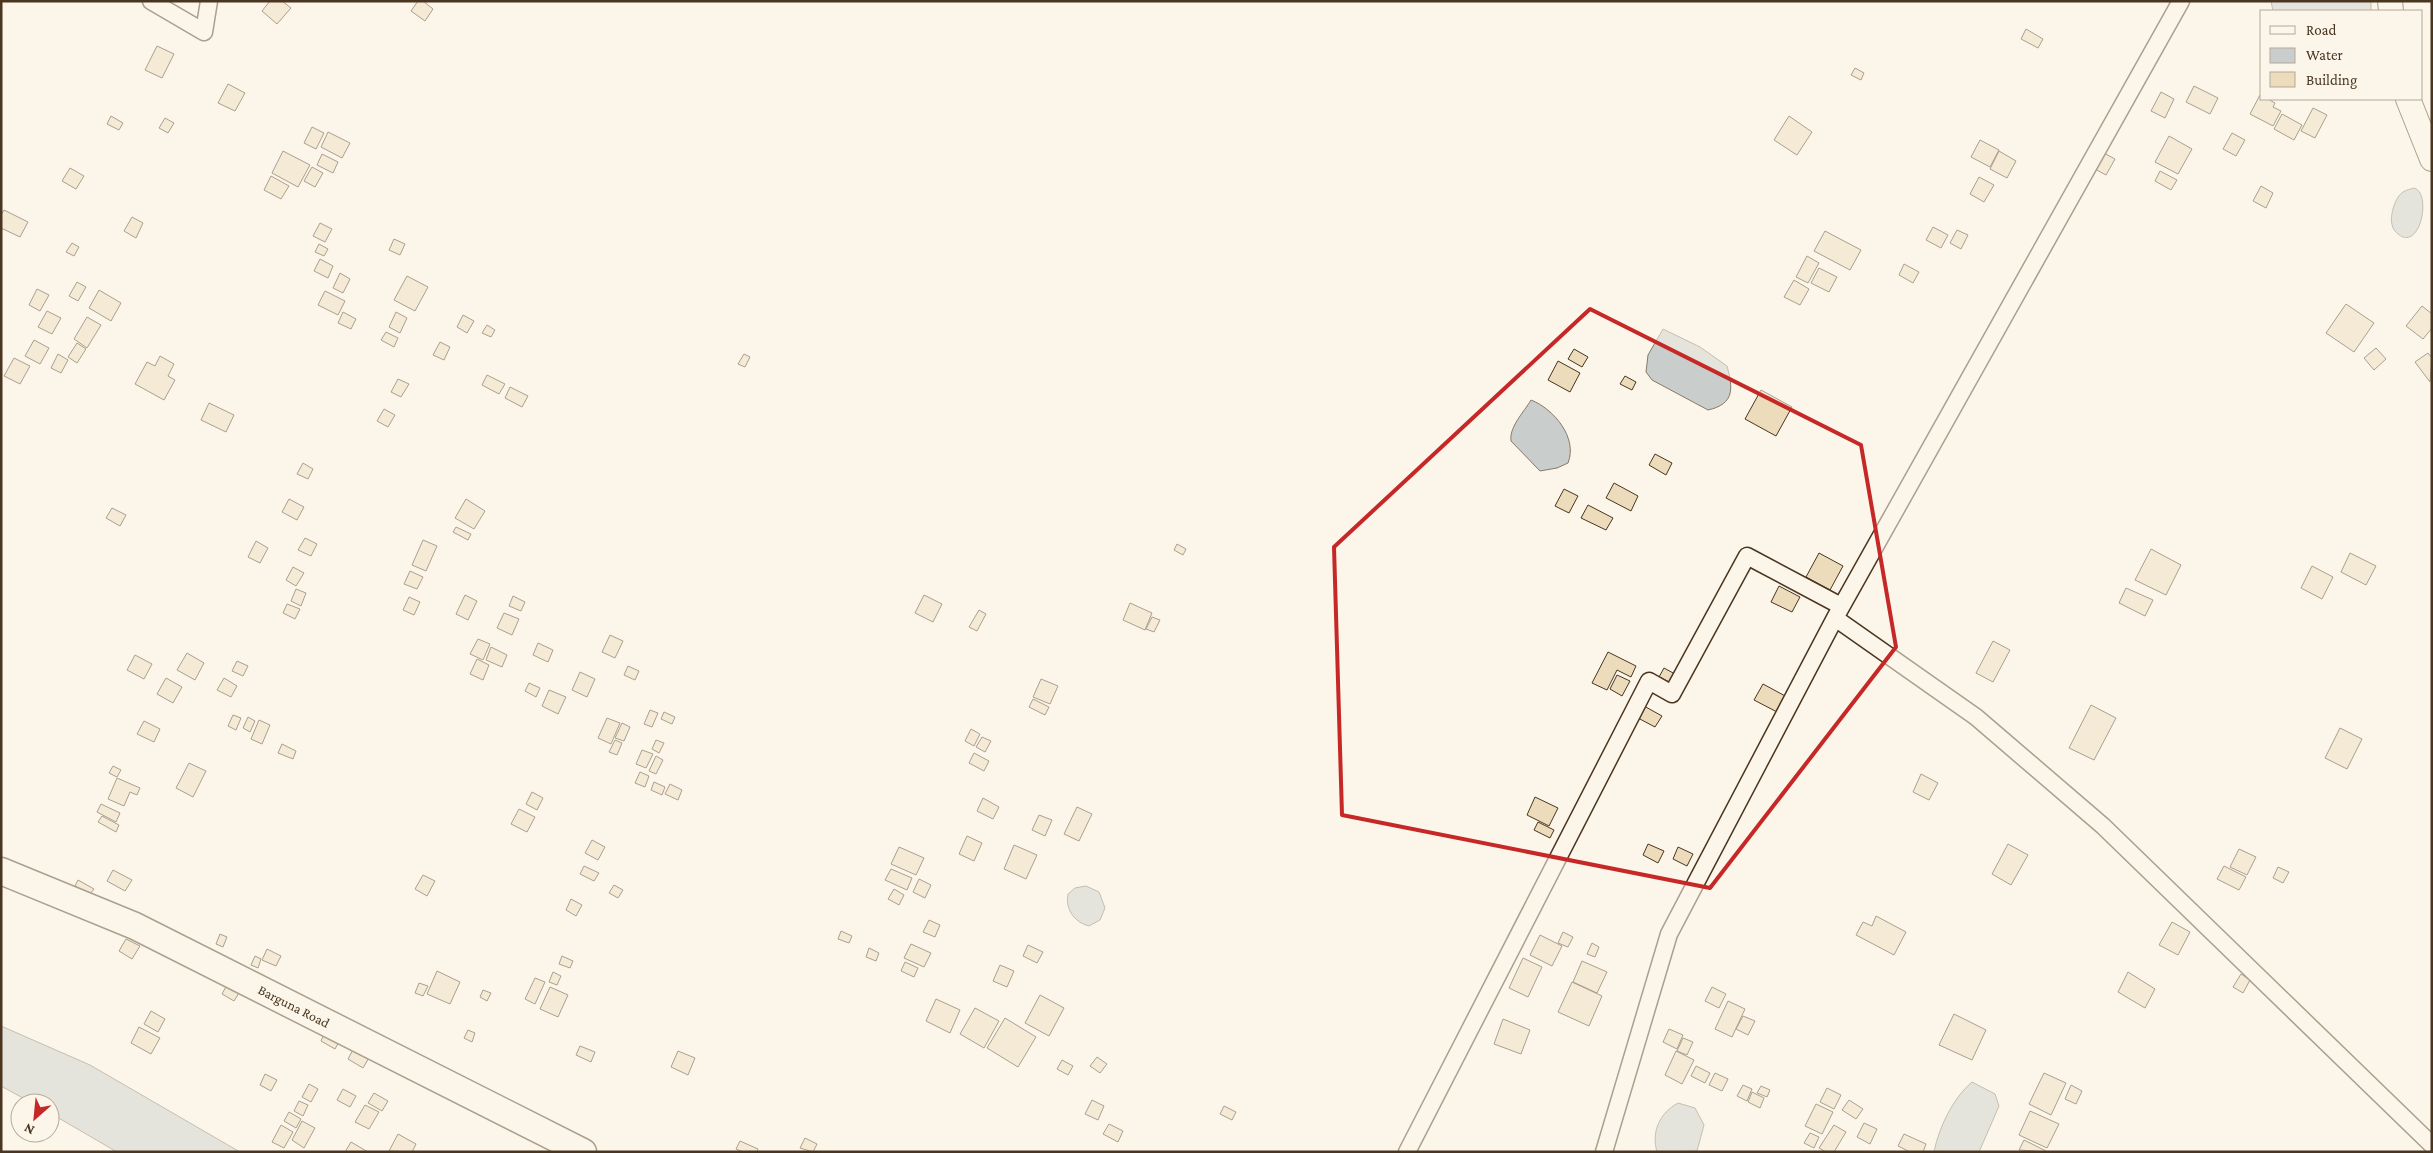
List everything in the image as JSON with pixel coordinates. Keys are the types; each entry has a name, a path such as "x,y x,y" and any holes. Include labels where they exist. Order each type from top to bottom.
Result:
{"main road":[{"name":"Barguna Road","path":"1,871 136,926 583,1152"}],"street":[{"path":"151,1 204,32 210,1"},
{"path":"1604,1152 1669,934 1838,612 2181,1"},
{"path":"2408,100 2432,159"},
{"path":"1407,1152 1649,682 1672,694 1747,556 1838,612 1976,717 2103,826 2432,1145"}],"highlighted area":[{"path":"1590,309 1861,445 1896,647 1710,888 1342,815 1334,547"}],"water":[{"path":"2271,1 2371,1 2371,10 2273,10"},
{"path":"2414,188 2420,192 2422,201 2421,222 2417,231 2411,236 2403,237 2393,227 2394,205 2404,191"},
{"path":"1663,329 1700,347 1727,366 1731,388 1730,394 1723,404 1708,410 1652,380 1646,372 1648,355"},
{"path":"1531,400 1548,410 1567,434 1570,444 1568,463 1557,468 1540,471 1511,441 1512,430"},
{"path":"1086,886 1099,892 1105,908 1100,920 1089,926 1075,918 1069,910 1067,900 1068,894 1075,888"},
{"path":"1,1026 90,1065 240,1152 117,1152 60,1119 60,1093 14,1093 1,1086"},
{"path":"1972,1082 1995,1094 1999,1106 1979,1152 1934,1152 1939,1133 1948,1114 1959,1096"},
{"path":"1678,1103 1695,1108 1704,1125 1697,1151 1657,1152 1655,1137 1658,1123 1666,1112"}],"building":[{"path":"270,1 282,1 291,8 277,24 262,11"},
{"path":"418,1 423,1 433,9 425,21 411,11"},
{"path":"2026,29 2043,39 2038,48 2021,39"},
{"path":"157,46 174,54 162,78 145,70"},
{"path":"1855,68 1864,73 1861,80 1851,75"},
{"path":"228,84 245,93 235,111 218,103"},
{"path":"2194,86 2218,98 2210,114 2186,102"},
{"path":"2161,92 2174,99 2165,118 2151,111"},
{"path":"2260,95 2260,100 2270,100 2275,103 2273,107 2281,111 2273,126 2250,114"},
{"path":"2313,108 2327,115 2315,138 2301,131"},
{"path":"2282,114 2302,125 2294,140 2274,129"},
{"path":"111,116 123,123 119,130 107,124"},
{"path":"1789,116 1812,132 1797,155 1774,140"},
{"path":"165,118 174,123 168,133 159,128"},
{"path":"312,127 324,133 316,149 304,143"},
{"path":"328,132 350,143 342,158 321,147"},
{"path":"2232,133 2245,140 2236,156 2223,149"},
{"path":"2169,136 2192,149 2178,174 2155,162"},
{"path":"1980,140 1999,150 1990,167 1971,157"},
{"path":"283,151 310,165 298,187 272,173"},
{"path":"1999,151 2016,161 2007,178 1990,169"},
{"path":"2102,152 2115,159 2106,175 2093,168"},
{"path":"322,154 338,162 333,173 317,165"},
{"path":"312,167 323,173 315,187 304,181"},
{"path":"70,168 84,176 76,189 62,181"},
{"path":"2160,171 2177,180 2171,190 2155,181"},
{"path":"271,176 289,186 281,199 264,190"},
{"path":"1979,177 1994,185 1984,202 1970,194"},
{"path":"2261,186 2273,193 2266,208 2253,201"},
{"path":"4,210 28,222 20,237 1,228 1,215"},
{"path":"132,217 143,223 136,238 124,231"},
{"path":"320,223 332,229 325,242 313,236"},
{"path":"1933,227 1948,235 1941,248 1926,240"},
{"path":"1957,230 1968,235 1961,249 1950,243"},
{"path":"1825,231 1861,250 1850,270 1814,251"},
{"path":"394,239 405,244 400,255 389,250"},
{"path":"72,243 79,247 74,256 66,252"},
{"path":"319,244 328,249 324,256 315,252"},
{"path":"1807,256 1819,263 1808,283 1796,277"},
{"path":"320,259 333,266 328,278 314,271"},
{"path":"1904,264 1919,272 1913,283 1899,275"},
{"path":"1819,268 1837,277 1829,292 1811,283"},
{"path":"340,273 350,279 343,293 333,288"},
{"path":"407,276 428,287 415,311 394,300"},
{"path":"1794,280 1809,289 1800,305 1784,297"},
{"path":"77,282 86,287 78,301 69,296"},
{"path":"37,289 49,295 40,311 29,305"},
{"path":"99,290 121,303 111,321 89,308"},
{"path":"325,291 345,301 338,315 318,305"},
{"path":"2346,304 2374,323 2354,352 2326,333"},
{"path":"2422,306 2432,314 2432,328 2423,339 2406,326"},
{"path":"47,311 61,318 52,334 38,327"},
{"path":"343,312 356,319 351,329 338,323"},
{"path":"396,312 407,318 400,333 389,327"},
{"path":"463,315 474,321 467,333 457,327"},
{"path":"87,317 101,325 87,348 74,339"},
{"path":"487,325 495,330 491,337 482,333"},
{"path":"386,332 398,338 394,347 381,340"},
{"path":"34,340 49,348 40,364 25,356"},
{"path":"440,342 450,347 444,360 433,355"},
{"path":"77,343 86,349 77,363 68,357"},
{"path":"2376,348 2386,359 2374,370 2364,358"},
{"path":"1574,349 1588,357 1582,367 1568,359"},
{"path":"2428,353 2432,358 2430,382 2415,362"},
{"path":"58,354 68,360 61,373 51,368"},
{"path":"744,354 750,357 745,367 738,364"},
{"path":"160,356 174,364 168,376 175,380 164,400 135,384 147,362 155,366"},
{"path":"14,358 30,366 20,384 4,376"},
{"path":"1558,361 1580,373 1570,392 1548,380"},
{"path":"487,375 505,384 499,394 482,385"},
{"path":"1625,376 1636,382 1632,390 1620,384"},
{"path":"398,379 409,384 401,397 391,392"},
{"path":"510,387 528,396 522,407 505,398"},
{"path":"1761,390 1792,407 1776,436 1745,419"},
{"path":"209,403 234,415 226,432 201,420"},
{"path":"384,409 395,415 388,427 377,421"},
{"path":"1655,454 1672,463 1666,475 1649,465"},
{"path":"303,463 313,469 308,479 297,474"},
{"path":"1614,483 1638,496 1631,511 1606,498"},
{"path":"1564,489 1578,496 1569,513 1555,506"},
{"path":"289,499 304,507 297,520 282,512"},
{"path":"466,499 485,511 474,529 455,518"},
{"path":"1588,505 1613,518 1606,530 1581,518"},
{"path":"112,508 126,515 120,526 106,518"},
{"path":"456,527 471,534 468,540 453,532"},
{"path":"305,538 317,544 311,556 298,550"},
{"path":"423,540 437,546 426,571 412,565"},
{"path":"256,541 268,548 260,563 248,557"},
{"path":"1177,544 1186,549 1183,555 1174,550"},
{"path":"2151,549 2181,565 2166,595 2135,580"},
{"path":"1819,553 1843,566 1830,590 1806,577"},
{"path":"2350,553 2376,566 2366,585 2341,572"},
{"path":"2312,566 2333,577 2322,599 2301,588"},
{"path":"293,567 304,573 296,586 286,580"},
{"path":"410,571 423,577 417,589 404,584"},
{"path":"1779,586 1800,597 1792,612 1771,602"},
{"path":"2126,588 2153,600 2145,616 2119,603"},
{"path":"296,589 306,593 301,606 291,601"},
{"path":"465,595 477,601 468,620 456,614"},
{"path":"924,595 942,604 933,622 915,613"},
{"path":"513,596 525,602 521,611 509,606"},
{"path":"409,597 420,602 414,615 403,610"},
{"path":"1130,603 1152,613 1145,630 1123,620"},
{"path":"287,604 300,609 295,619 283,613"},
{"path":"979,610 986,614 977,631 969,627"},
{"path":"504,613 519,619 512,635 497,628"},
{"path":"1152,617 1160,620 1154,632 1146,629"},
{"path":"610,635 623,641 615,658 602,652"},
{"path":"478,639 490,644 483,660 470,654"},
{"path":"1993,641 2010,650 1993,682 1976,673"},
{"path":"538,643 553,650 548,662 533,655"},
{"path":"491,647 507,655 502,667 486,660"},
{"path":"1608,652 1636,666 1631,677 1617,670 1607,690 1592,683"},
{"path":"187,653 204,663 195,680 177,670"},
{"path":"135,655 152,664 144,679 127,670"},
{"path":"477,659 489,665 483,680 470,674"},
{"path":"237,661 248,666 243,676 232,671"},
{"path":"628,666 639,671 635,680 624,675"},
{"path":"1664,668 1675,674 1671,683 1659,677"},
{"path":"580,672 595,679 587,697 572,690"},
{"path":"1617,675 1630,681 1622,696 1610,689"},
{"path":"166,678 182,687 173,703 157,694"},
{"path":"224,678 237,686 231,697 217,690"},
{"path":"1041,679 1058,686 1050,704 1033,697"},
{"path":"529,683 540,688 536,697 525,691"},
{"path":"1763,684 1787,697 1779,713 1754,700"},
{"path":"549,690 566,697 558,714 542,706"},
{"path":"1033,699 1049,707 1045,715 1029,707"},
{"path":"2091,705 2116,718 2094,760 2069,748"},
{"path":"1644,706 1662,716 1655,727 1638,718"},
{"path":"650,710 658,713 652,727 644,724"},
{"path":"664,712 675,717 672,724 661,719"},
{"path":"233,715 241,718 236,730 228,726"},
{"path":"248,717 255,721 250,732 243,728"},
{"path":"607,718 620,723 611,744 598,738"},
{"path":"259,720 270,725 262,744 251,739"},
{"path":"144,721 160,729 154,742 137,734"},
{"path":"622,723 630,727 624,741 615,738"},
{"path":"2340,728 2362,739 2347,769 2325,758"},
{"path":"971,729 980,734 974,746 965,741"},
{"path":"982,737 991,741 985,752 976,747"},
{"path":"615,740 622,743 617,755 609,752"},
{"path":"656,740 664,743 659,753 652,749"},
{"path":"282,744 296,751 293,759 278,753"},
{"path":"642,750 653,754 646,768 636,764"},
{"path":"974,753 989,761 984,771 969,763"},
{"path":"656,756 663,760 656,774 649,771"},
{"path":"189,763 206,771 193,797 176,788"},
{"path":"113,766 121,770 117,777 109,773"},
{"path":"640,772 649,776 645,787 635,783"},
{"path":"1921,774 1938,783 1929,800 1913,792"},
{"path":"117,778 140,788 137,795 130,792 124,806 108,799"},
{"path":"654,782 665,787 662,795 651,790"},
{"path":"670,784 682,790 678,800 665,794"},
{"path":"532,792 543,798 537,810 526,804"},
{"path":"1535,797 1558,808 1549,826 1527,815"},
{"path":"983,798 999,807 993,819 977,811"},
{"path":"101,804 120,813 116,822 97,812"},
{"path":"1077,807 1092,814 1079,841 1064,834"},
{"path":"519,809 535,817 527,832 511,824"},
{"path":"1039,815 1052,820 1045,836 1032,830"},
{"path":"102,816 119,825 116,832 98,822"},
{"path":"1538,822 1554,830 1550,838 1534,830"},
{"path":"967,836 982,843 974,861 959,854"},
{"path":"592,840 605,847 598,860 585,853"},
{"path":"1648,844 1664,851 1658,863 1643,855"},
{"path":"2008,844 2028,855 2011,885 1992,874"},
{"path":"1014,845 1037,855 1026,879 1004,869"},
{"path":"899,847 924,858 916,875 891,864"},
{"path":"1678,847 1693,854 1687,866 1673,859"},
{"path":"2239,849 2256,857 2247,875 2230,867"},
{"path":"584,866 599,873 594,881 580,874"},
{"path":"2224,866 2246,877 2239,890 2217,879"},
{"path":"2278,867 2289,872 2283,883 2273,878"},
{"path":"891,869 912,878 907,890 885,880"},
{"path":"113,870 132,880 125,891 107,881"},
{"path":"423,875 435,881 427,896 415,889"},
{"path":"919,879 931,885 925,898 913,892"},
{"path":"78,880 94,889 90,894 75,886"},
{"path":"614,885 623,890 618,898 609,893"},
{"path":"894,889 904,895 899,905 888,899"},
{"path":"571,899 582,905 576,916 566,910"},
{"path":"1876,916 1906,932 1894,955 1856,935 1863,922 1872,926"},
{"path":"929,920 940,925 935,937 923,932"},
{"path":"2172,922 2190,932 2178,955 2159,945"},
{"path":"841,931 852,936 849,943 838,939"},
{"path":"1563,932 1573,937 1568,947 1558,943"},
{"path":"220,934 227,937 223,947 216,944"},
{"path":"1540,935 1562,946 1552,966 1530,955"},
{"path":"126,939 140,946 132,959 119,951"},
{"path":"1592,943 1599,947 1595,957 1587,954"},
{"path":"911,944 931,953 924,967 904,958"},
{"path":"1028,945 1043,952 1037,963 1023,956"},
{"path":"869,948 879,953 876,961 866,957"},
{"path":"267,949 281,956 276,966 262,960"},
{"path":"255,956 261,959 258,968 251,965"},
{"path":"562,956 573,961 570,968 559,964"},
{"path":"1523,958 1542,967 1528,997 1509,988"},
{"path":"1582,961 1607,972 1597,993 1573,982"},
{"path":"905,962 918,968 914,977 901,971"},
{"path":"1000,965 1014,971 1007,987 993,981"},
{"path":"437,971 460,982 450,1004 427,994"},
{"path":"553,972 561,976 557,985 549,982"},
{"path":"2128,972 2155,989 2145,1008 2118,992"},
{"path":"2241,974 2250,980 2243,993 2233,987"},
{"path":"535,978 545,982 535,1004 525,999"},
{"path":"229,981 242,988 234,1001 222,994"},
{"path":"1572,982 1602,996 1589,1026 1558,1012"},
{"path":"419,983 428,986 423,996 415,993"},
{"path":"550,987 568,995 558,1017 540,1009"},
{"path":"1712,987 1726,994 1719,1008 1705,1001"},
{"path":"483,990 491,993 487,1001 480,997"},
{"path":"1040,995 1064,1008 1049,1036 1025,1023"},
{"path":"936,999 960,1010 950,1033 926,1021"},
{"path":"1728,1001 1745,1009 1732,1037 1715,1029"},
{"path":"975,1008 999,1021 984,1048 960,1034"},
{"path":"151,1011 165,1019 158,1032 144,1024"},
{"path":"1954,1014 1986,1030 1972,1060 1939,1045"},
{"path":"1743,1016 1755,1021 1748,1035 1736,1029"},
{"path":"1005,1018 1036,1037 1018,1067 987,1048"},
{"path":"1503,1019 1530,1030 1521,1054 1494,1044"},
{"path":"139,1027 160,1038 151,1054 131,1043"},
{"path":"1669,1029 1683,1035 1677,1049 1663,1042"},
{"path":"326,1030 341,1038 335,1049 321,1041"},
{"path":"468,1030 475,1033 472,1042 464,1038"},
{"path":"1683,1038 1693,1042 1687,1055 1677,1051"},
{"path":"580,1046 595,1052 591,1062 576,1055"},
{"path":"354,1048 370,1056 363,1068 348,1059"},
{"path":"678,1051 695,1058 688,1075 671,1067"},
{"path":"1676,1051 1694,1060 1682,1084 1665,1075"},
{"path":"1097,1057 1107,1064 1100,1073 1090,1066"},
{"path":"1062,1060 1073,1066 1068,1075 1057,1069"},
{"path":"1696,1066 1710,1073 1705,1083 1691,1076"},
{"path":"1715,1073 1728,1079 1722,1091 1709,1085"},
{"path":"2044,1073 2066,1083 2051,1115 2029,1104"},
{"path":"265,1074 277,1080 271,1091 260,1085"},
{"path":"309,1084 318,1089 311,1102 302,1097"},
{"path":"1743,1085 1752,1089 1747,1101 1737,1096"},
{"path":"2071,1085 2082,1091 2076,1104 2065,1099"},
{"path":"1761,1086 1770,1090 1767,1097 1757,1093"},
{"path":"1827,1088 1841,1095 1834,1109 1820,1102"},
{"path":"343,1089 356,1096 350,1107 337,1100"},
{"path":"1752,1092 1764,1098 1760,1108 1748,1102"},
{"path":"374,1093 388,1101 382,1111 368,1103"},
{"path":"1092,1100 1104,1106 1098,1120 1085,1114"},
{"path":"1849,1100 1863,1109 1856,1119 1842,1110"},
{"path":"299,1101 308,1105 303,1116 294,1111"},
{"path":"1816,1104 1833,1112 1822,1134 1805,1126"},
{"path":"365,1105 379,1112 369,1129 355,1122"},
{"path":"1224,1106 1236,1112 1232,1120 1220,1114"},
{"path":"2030,1111 2059,1124 2047,1148 2019,1135"},
{"path":"289,1112 301,1119 296,1128 284,1121"},
{"path":"302,1121 315,1128 304,1148 292,1140"},
{"path":"1864,1123 1877,1129 1870,1144 1857,1137"},
{"path":"1109,1124 1123,1131 1118,1142 1103,1134"},
{"path":"281,1125 293,1132 284,1148 272,1142"},
{"path":"1834,1125 1846,1132 1834,1152 1826,1152 1819,1148"},
{"path":"1810,1133 1819,1137 1814,1148 1804,1143"},
{"path":"398,1134 416,1144 412,1152 389,1151"},
{"path":"1904,1134 1926,1144 1923,1152 1910,1152 1898,1146"},
{"path":"805,1138 817,1144 813,1152 800,1148"},
{"path":"2024,1140 2046,1151 2046,1152 2019,1150"},
{"path":"740,1141 758,1149 757,1152 743,1152 736,1149"},
{"path":"351,1142 368,1152 345,1152"}]}
